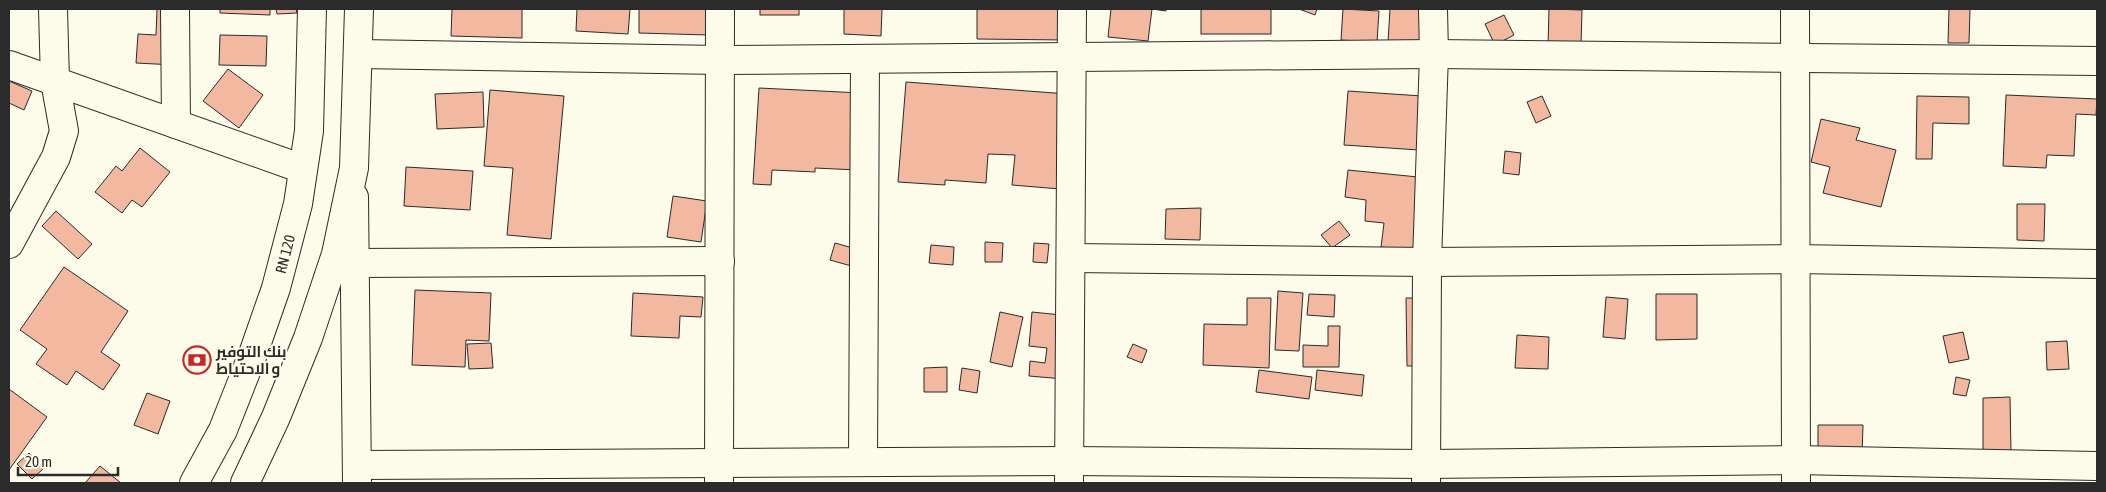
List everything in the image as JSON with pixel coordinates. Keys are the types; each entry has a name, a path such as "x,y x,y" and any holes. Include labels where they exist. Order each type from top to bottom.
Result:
{"street":[{"path":"9,244 56,157 64,131 55,81 53,9"},
{"path":"175,9 176,124"},
{"name":"RN 120","path":"194,483 223,430 253,354 276,288 298,204 310,132 312,9"},
{"path":"360,9 354,168 357,474 719,473 863,462 1070,472 1426,474 2097,466"},
{"path":"719,473 720,9"},
{"path":"1070,472 1072,9"},
{"path":"1426,474 1427,262 1434,54 1433,9"},
{"path":"1795,9 1795,471"},
{"path":"359,54 720,60 1434,54 2097,61"},
{"path":"863,462 865,59"},
{"path":"9,65 304,169"},
{"path":"245,483 276,417 308,338 336,254 354,168"},
{"path":"1071,258 1427,262 1796,259 2097,264"},
{"path":"354,263 720,261"}],"building":[{"path":"157,9 179,9 175,65 136,63 138,34 156,35"},
{"path":"220,9 270,9 270,15 220,13"},
{"path":"276,9 296,9 297,13 277,14"},
{"path":"452,9 522,9 522,38 451,36"},
{"path":"577,9 630,9 628,34 576,31"},
{"path":"639,9 708,9 708,35 639,33"},
{"path":"760,9 799,9 799,15 760,15"},
{"path":"844,9 882,9 881,36 844,34"},
{"path":"977,9 1066,9 1066,40 977,39"},
{"path":"1111,9 1152,9 1148,41 1108,37"},
{"path":"1201,9 1271,9 1271,34 1201,34"},
{"path":"1299,9 1317,9 1315,15"},
{"path":"1343,9 1379,11 1377,42 1341,40"},
{"path":"1390,9 1422,9 1420,43 1388,42"},
{"path":"1549,9 1582,10 1581,46 1548,46"},
{"path":"1949,9 1970,9 1969,43 1948,43"},
{"path":"1504,15 1514,35 1495,45 1485,24"},
{"path":"220,35 267,36 266,66 219,65"},
{"path":"228,69 263,95 239,128 203,101"},
{"path":"9,81 32,91 24,110 9,103"},
{"path":"906,82 1068,94 1060,189 1012,185 1015,155 988,154 986,183 945,180 945,185 898,182"},
{"path":"759,88 861,93 857,170 815,168 815,172 772,170 771,185 753,184"},
{"path":"490,90 564,96 551,239 507,235 513,168 484,166"},
{"path":"1348,91 1422,96 1419,150 1344,145"},
{"path":"483,92 484,127 437,129 435,94"},
{"path":"2006,95 2097,99 2096,115 2076,114 2074,156 2047,155 2046,168 2003,166"},
{"path":"1542,96 1551,116 1536,123 1527,102"},
{"path":"1917,96 1969,97 1969,124 1933,123 1932,159 1916,159"},
{"path":"1821,119 1860,128 1856,140 1896,150 1881,207 1823,193 1830,167 1811,162"},
{"path":"140,148 170,172 142,207 132,200 122,213 95,192 116,166 122,171"},
{"path":"1505,151 1521,153 1519,175 1503,173"},
{"path":"406,167 473,171 470,210 404,206"},
{"path":"1348,170 1428,178 1421,251 1381,247 1384,223 1365,221 1366,200 1345,197"},
{"path":"673,196 707,201 701,242 667,237"},
{"path":"2017,204 2045,204 2044,241 2017,240"},
{"path":"1201,208 1200,240 1165,239 1166,209"},
{"path":"56,211 92,244 78,259 42,226"},
{"path":"1339,221 1350,235 1332,248 1321,235"},
{"path":"985,242 1003,243 1002,262 985,262"},
{"path":"835,243 860,250 855,267 830,260"},
{"path":"1034,243 1049,244 1047,263 1033,262"},
{"path":"931,245 954,247 953,265 929,263"},
{"path":"64,267 128,311 101,352 120,365 103,390 76,371 67,385 36,364 47,349 20,330"},
{"path":"415,290 491,293 489,341 466,340 465,367 412,365"},
{"path":"1278,291 1303,293 1299,351 1275,350"},
{"path":"633,293 703,297 701,317 680,316 679,338 631,336"},
{"path":"1309,294 1335,295 1334,317 1307,315"},
{"path":"1656,294 1697,294 1697,339 1656,340"},
{"path":"1606,297 1628,299 1625,339 1603,337"},
{"path":"1247,298 1271,298 1269,368 1203,365 1204,324 1247,325"},
{"path":"1406,298 1420,298 1421,366 1407,366"},
{"path":"1000,312 1023,317 1012,367 990,362"},
{"path":"1032,312 1071,316 1064,379 1029,376 1030,361 1045,363 1047,348 1029,346"},
{"path":"1328,326 1340,326 1339,367 1303,367 1303,345 1328,346"},
{"path":"1963,332 1969,359 1949,363 1943,336"},
{"path":"1517,335 1549,337 1548,369 1515,368"},
{"path":"2067,341 2069,369 2047,370 2046,342"},
{"path":"491,343 493,368 469,369 467,344"},
{"path":"1133,344 1147,350 1142,363 1127,357"},
{"path":"947,367 947,392 924,392 924,368"},
{"path":"962,368 980,371 977,393 959,390"},
{"path":"1259,370 1312,377 1309,399 1256,392"},
{"path":"1317,370 1364,375 1362,396 1315,390"},
{"path":"1956,377 1970,380 1966,396 1953,394"},
{"path":"9,389 47,417 9,470"},
{"path":"147,393 170,401 158,434 134,425"},
{"path":"2010,397 2011,453 1983,453 1983,398"},
{"path":"1818,425 1863,425 1862,455 1818,455"},
{"path":"29,453 44,468 32,479 17,464"},
{"path":"100,466 121,483 85,483"}],"place":[{"name":"بنك التوفير و الاحتياط","path":"197,360"}]}
